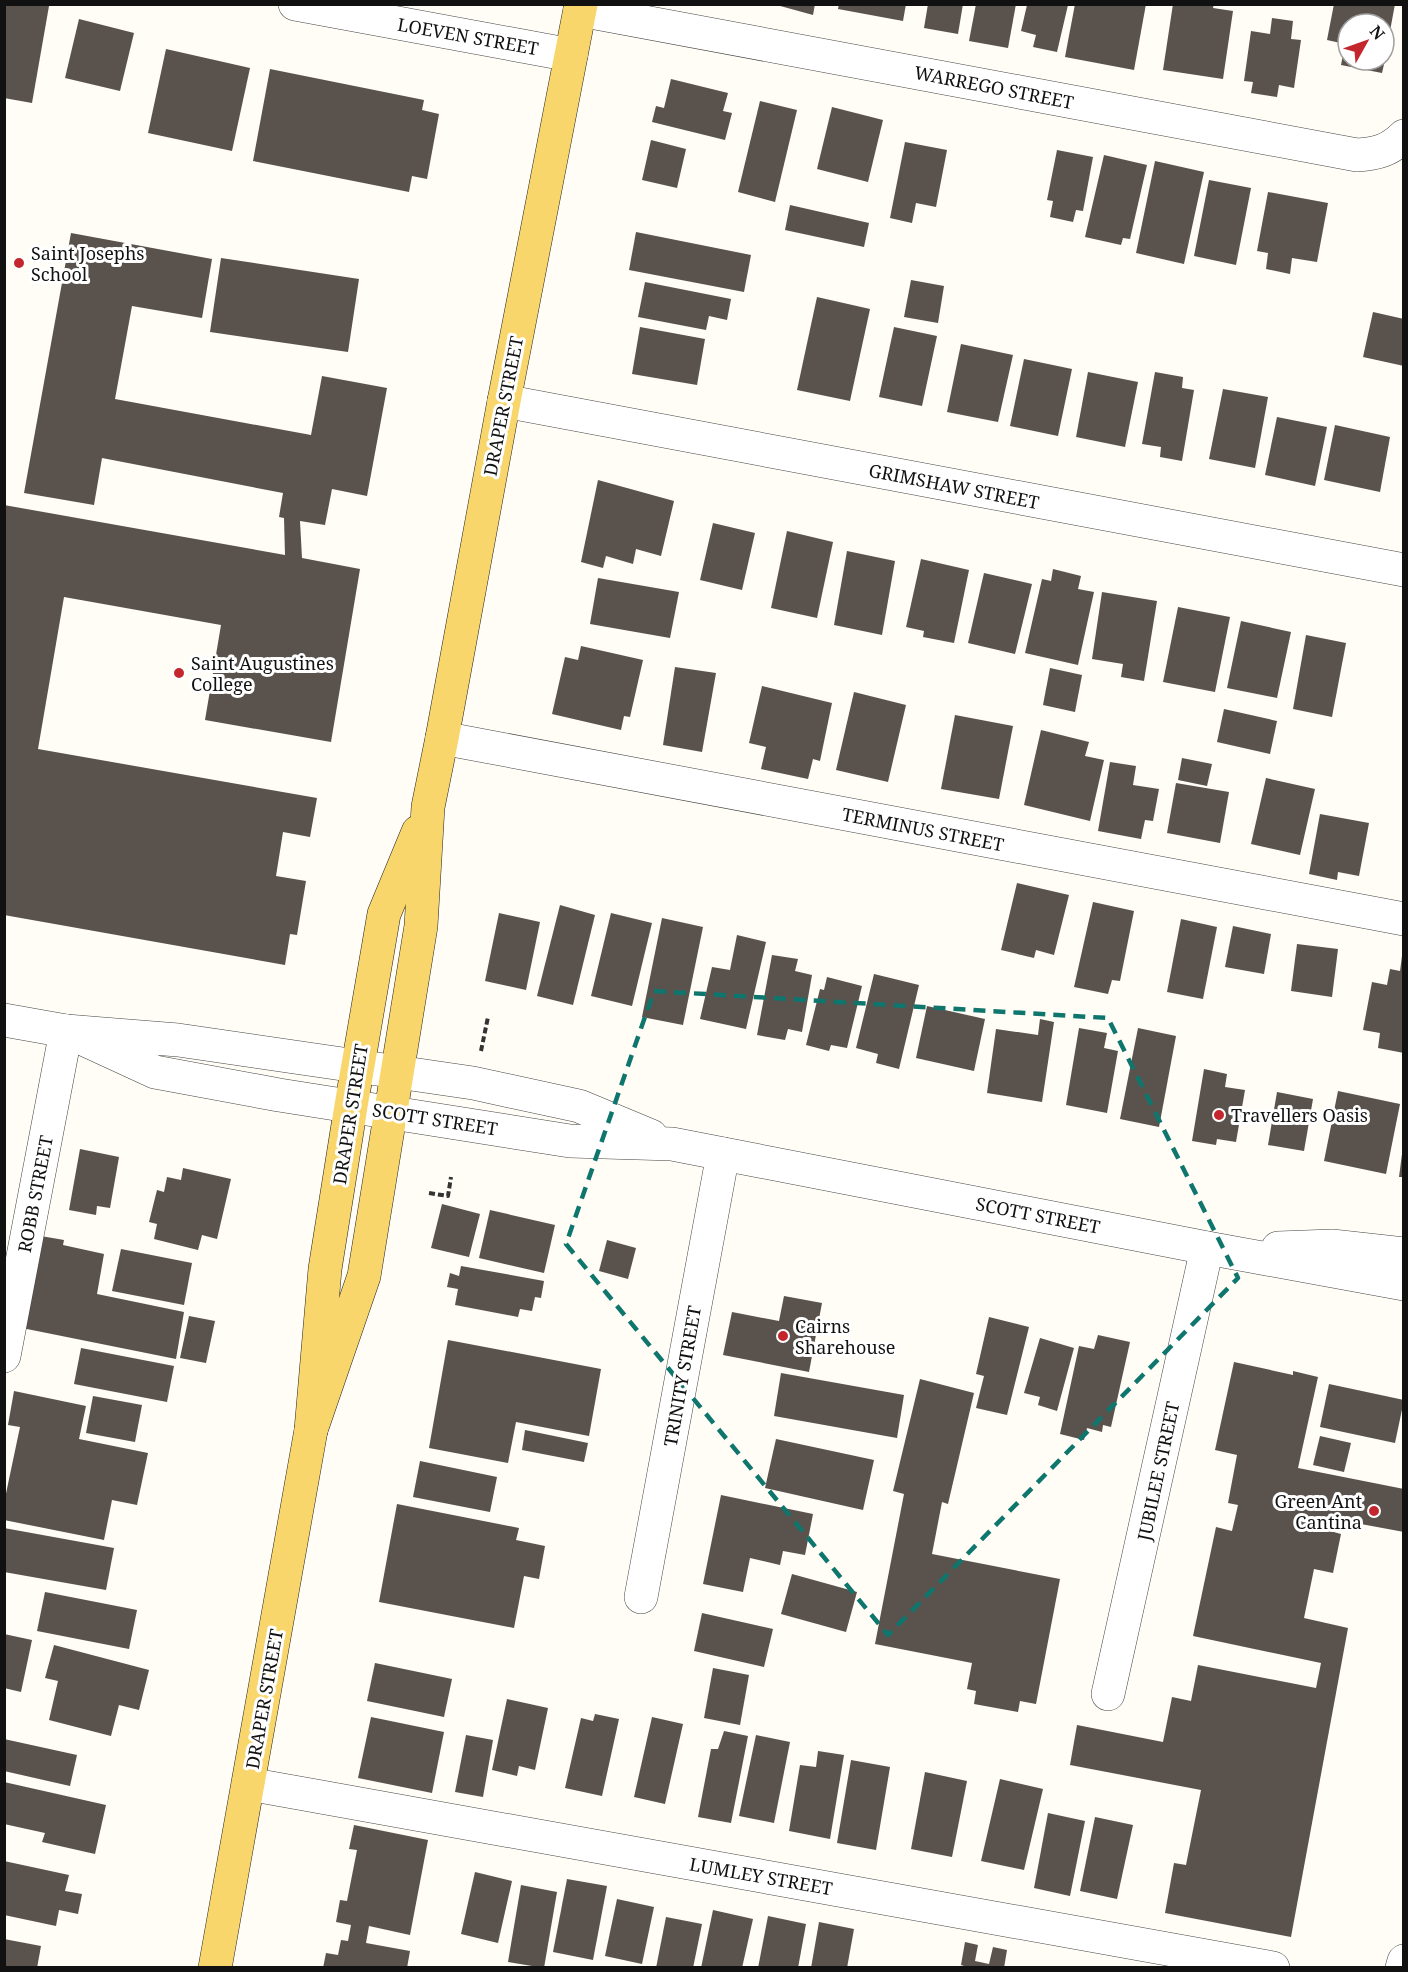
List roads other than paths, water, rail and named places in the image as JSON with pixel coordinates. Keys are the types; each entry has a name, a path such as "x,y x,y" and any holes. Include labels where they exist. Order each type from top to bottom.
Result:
{"main road":[{"name":"DRAPER STREET","path":"311,1430 364,1276 421,926 428,807 580,7"},
{"name":"DRAPER STREET","path":"215,1968 311,1430 325,1269 384,914 428,807"}],"street":[{"name":"LOEVEN STREET","path":"295,4 571,55"},
{"name":"WARREGO STREET","path":"580,7 1357,155 1374,154 1386,150 1404,136"},
{"name":"GRIMSHAW STREET","path":"504,401 1404,570"},
{"name":"TERMINUS STREET","path":"442,738 1404,919"},
{"name":"SCOTT STREET","path":"4,1020 66,1031 178,1040 473,1083 579,1106 672,1144"},
{"name":"SCOTT STREET","path":"66,1031 155,1072 570,1141 672,1144 1215,1250 1404,1284"},
{"name":"ROBB STREET","path":"4,1356 66,1031"},
{"name":"TRINITY STREET","path":"641,1597 723,1154"},
{"path":"1215,1250 1332,1246 1404,1254"},
{"name":"JUBILEE STREET","path":"1108,1694 1215,1250"},
{"name":"LUMLEY STREET","path":"249,1784 1273,1968"},
{"path":"1402,1968 1404,1961"}],"place":[{"name":"Saint Josephs School","path":"19,263"},
{"name":"Saint Augustines College","path":"179,673"},
{"name":"Travellers Oasis","path":"1219,1115"},
{"name":"Cairns Sharehouse","path":"783,1336"},
{"name":"Green Ant Cantina","path":"1374,1511"}]}
